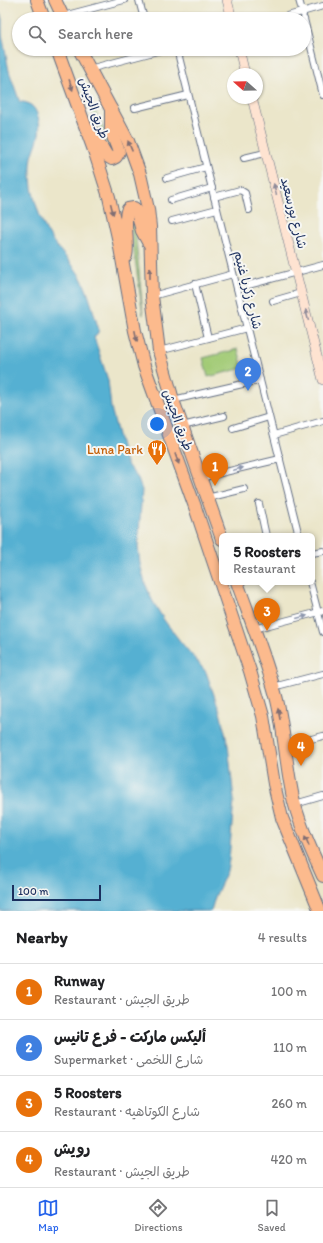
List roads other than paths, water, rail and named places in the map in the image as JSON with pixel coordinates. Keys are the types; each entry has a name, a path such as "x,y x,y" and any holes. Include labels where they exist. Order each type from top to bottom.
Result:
{"highway":[{"path":"37,0 41,12"},
{"path":"55,0 61,12"},
{"name":"طريق الجيش","path":"60,56 95,153 109,197 115,220 135,331 144,366 194,504 219,579"},
{"name":"طريق الجيش","path":"82,56 128,141 140,174 148,209 152,296 159,351 173,400 220,533"},
{"path":"81,116 94,133 107,156 114,158 118,156 118,152 112,131 111,109"},
{"path":"123,265 128,250 126,214 128,210 134,208 137,211 142,231 150,244"},
{"name":"طريق الجيش","path":"221,585 250,671 263,716 274,784 282,818 320,911"},
{"path":"238,585 273,687 280,716 295,804 303,831 318,856 323,876"}],"main road":[{"path":"227,0 230,12"},
{"path":"241,56 244,68"},
{"name":"شارع بورسعيد","path":"253,104 323,380"}],"street":[{"path":"84,12 124,0"},
{"path":"139,0 142,12"},
{"path":"299,0 302,12 323,6"},
{"path":"311,47 323,94"},
{"path":"89,69 134,56"},
{"name":"شارع زكريا غنيم","path":"179,56 298,533"},
{"path":"135,108 188,95"},
{"path":"244,158 265,153"},
{"path":"168,178 206,167"},
{"path":"171,200 212,188"},
{"path":"214,198 240,190 243,191 245,193 249,210"},
{"path":"172,221 217,209"},
{"path":"237,288 323,265"},
{"path":"152,296 233,274"},
{"path":"195,284 208,338"},
{"path":"273,301 301,293"},
{"path":"159,351 247,328"},
{"path":"173,400 260,380"},
{"path":"182,426 224,416"},
{"path":"233,428 269,417"},
{"path":"274,435 323,421"},
{"path":"200,478 280,459"},
{"path":"207,498 244,489"},
{"path":"259,504 265,533"},
{"path":"311,585 320,612 323,632"},
{"path":"254,629 320,612"},
{"path":"273,687 323,674"},
{"path":"284,746 323,736"},
{"path":"295,804 323,796"}],"water":[{"path":"0,13 2,19 2,34 9,71 19,100 20,102 27,103 35,109 39,122 40,130 32,157 31,177 32,188 40,218 55,244 77,272 83,282 91,302 99,330 94,337 108,380 111,408 124,458 128,466 137,477 142,490 138,547 140,564 145,583 152,600 164,620 206,672 220,712 228,745 234,800 229,860 227,871 215,897 211,911 0,911"}],"place":[{"name":"أليكس ماركت - فرع تانيس","path":"248,391"},
{"name":"Luna Park","path":"157,466"},
{"name":"Runway","path":"215,486"},
{"name":"5 Roosters","path":"267,631"},
{"name":"رويش","path":"301,766"}]}
